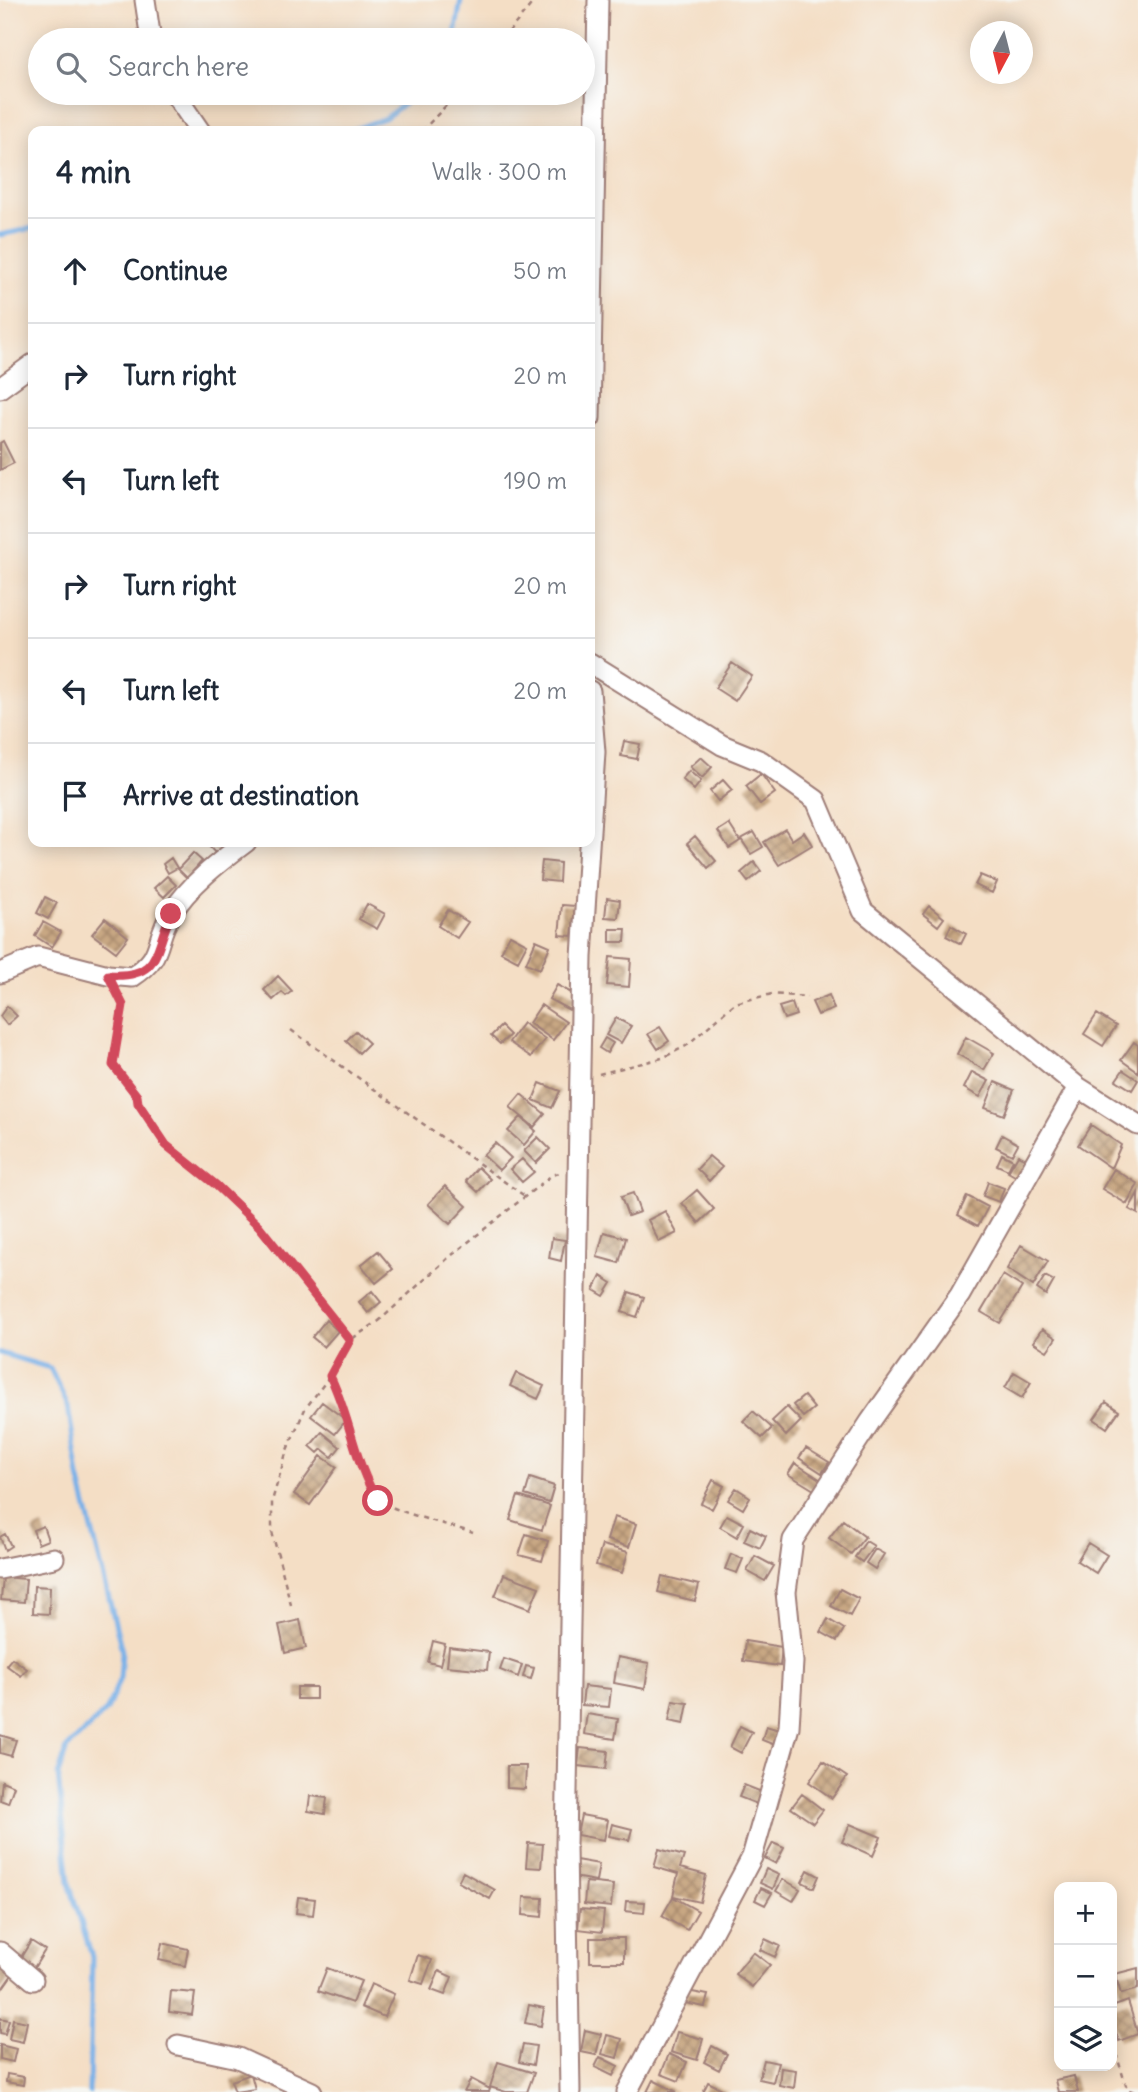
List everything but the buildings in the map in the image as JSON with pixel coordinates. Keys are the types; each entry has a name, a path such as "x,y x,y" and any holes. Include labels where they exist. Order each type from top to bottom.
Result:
{"street":[{"path":"145,0 149,28"},
{"path":"595,157 598,0"},
{"path":"182,105 197,126"},
{"path":"0,388 28,368"},
{"path":"595,666 722,745 761,761 816,800 863,911 1079,1087 1138,1125"},
{"path":"0,973 38,957 108,975 132,977 156,957 171,914 190,890 240,847"},
{"path":"570,2092 566,1846 579,1081 582,957 590,847"},
{"path":"627,2092 752,1857 789,1727 793,1662 786,1592 793,1540 870,1422 960,1295 1079,1087"},
{"path":"0,1569 54,1558"},
{"path":"0,1952 33,1980"},
{"path":"178,2045 238,2058 312,2092"}],"path":[{"path":"512,28 535,0"},
{"path":"427,126 447,105"},
{"path":"108,975 123,1005 113,1065 137,1096 138,1103 152,1126 166,1145 216,1185 259,1226 350,1340"},
{"path":"579,1081 623,1065 662,1058 687,1046 735,1003 772,994 807,997"},
{"path":"291,1030 341,1069 526,1197"},
{"path":"291,1605 272,1532 272,1501 287,1450 305,1409 330,1376 350,1340 379,1321 447,1259 552,1175 577,1168"},
{"path":"330,1376 341,1399 364,1479 378,1501 473,1533"},
{"path":"1117,2056 1127,2089 1135,2092"}],"waterway":[{"path":"456,28 461,0"},
{"path":"363,126 385,118 402,105"},
{"path":"0,235 28,229"},
{"path":"0,1353 50,1368 68,1406 79,1477 122,1651 120,1678 107,1710 67,1748 58,1775 69,1883 92,1957 89,2092"}],"route":[{"path":"171,914 156,957 146,967 132,977 108,975 123,1005 113,1065 118,1074 128,1082 137,1096 138,1103 166,1145 216,1185 259,1226 350,1340 330,1376 341,1399 364,1479 378,1501"}]}
